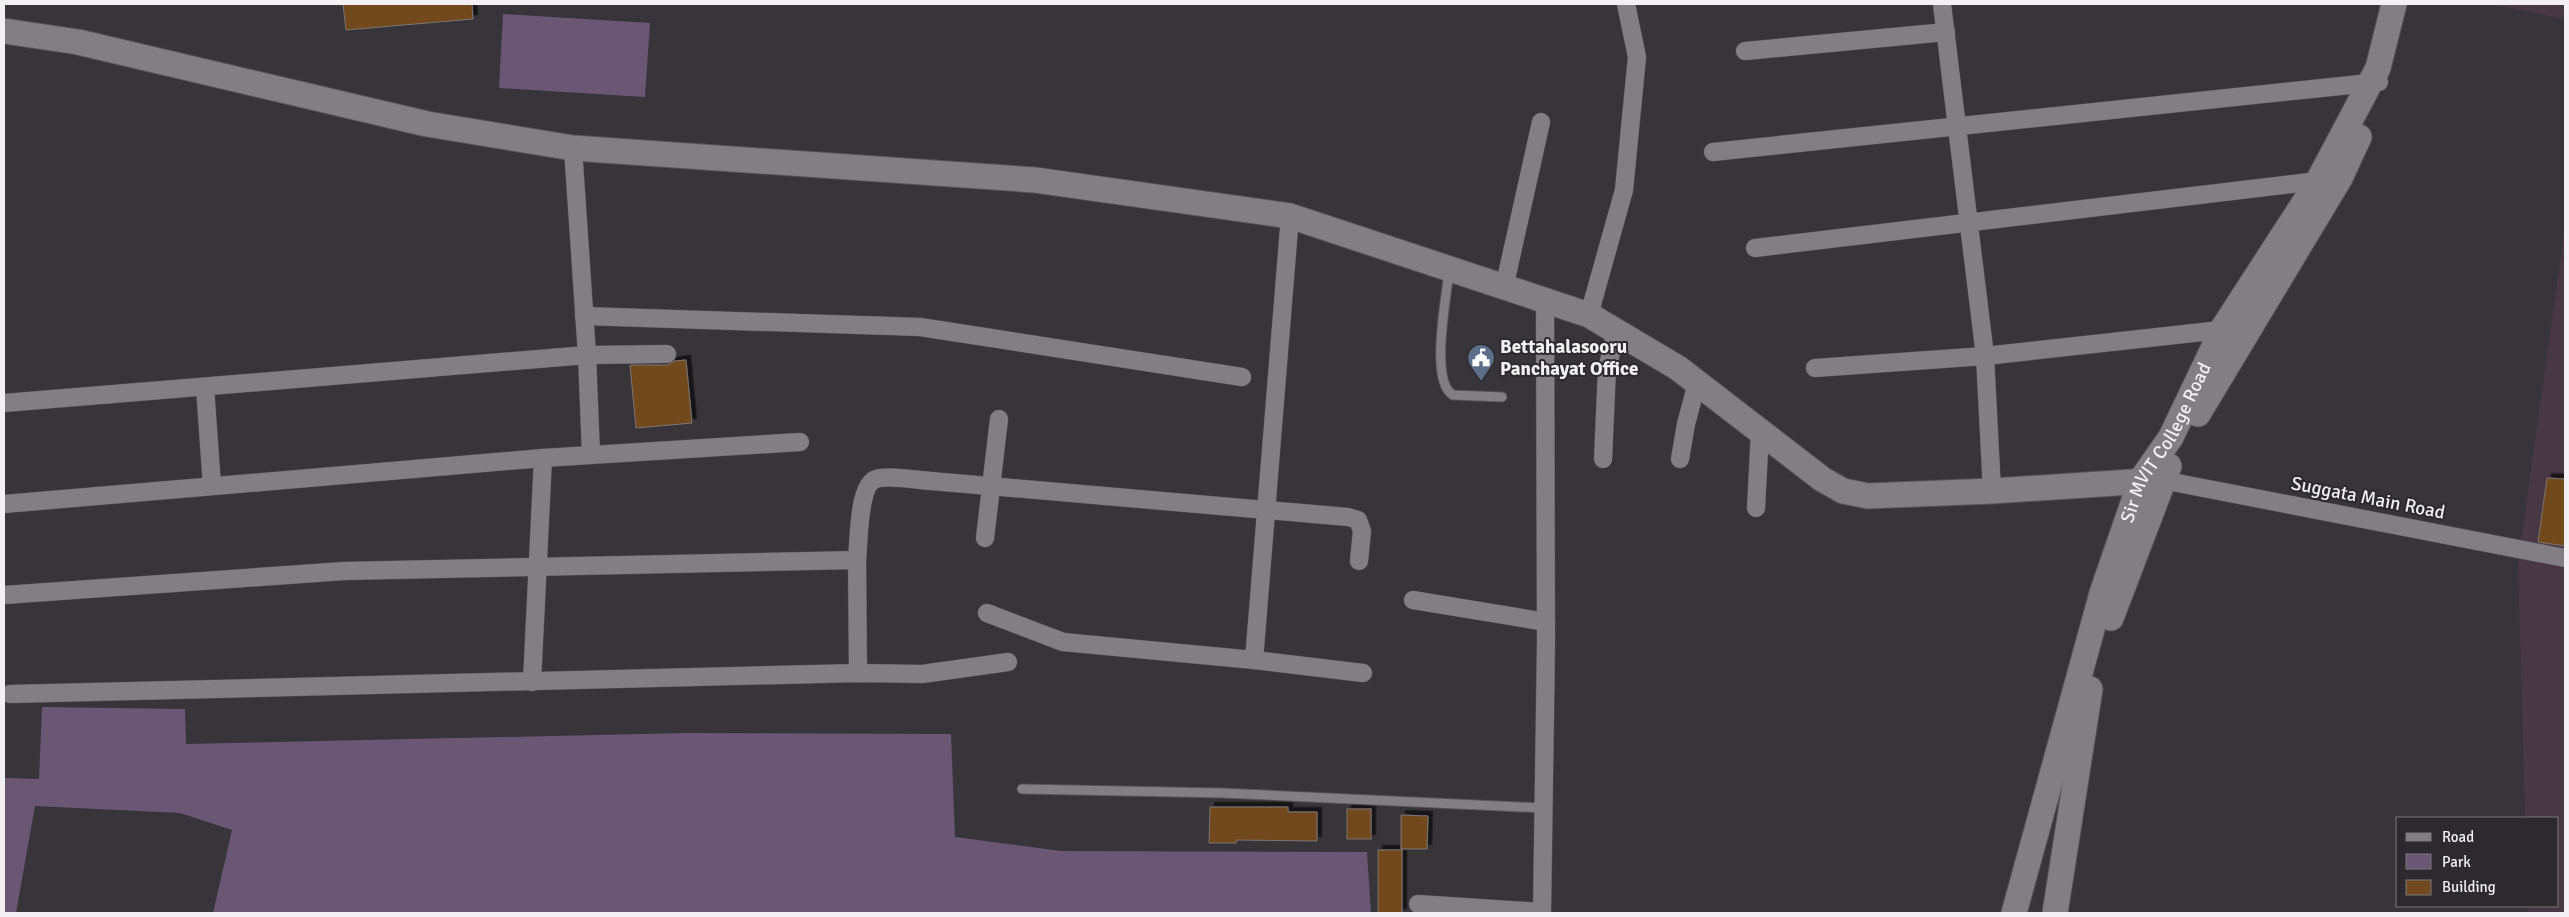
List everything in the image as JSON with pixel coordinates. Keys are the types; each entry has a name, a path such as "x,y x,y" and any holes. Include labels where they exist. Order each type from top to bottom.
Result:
{"street":[{"path":"1589,315 1624,190 1637,57 1626,4"},
{"path":"1942,4 1985,356 1992,491"},
{"name":"Sir MVIT College Road","path":"2377,83 2378,68 2394,4"},
{"name":"Sir MVIT College Road","path":"2055,913 2093,665 2151,481 2178,447 2249,327 2329,180 2377,83 2407,4"},
{"path":"4,31 78,42 427,124 573,148 1035,180 1290,216 1589,315 1678,368 1822,479 1843,491 1868,496 1992,491 2151,481"},
{"path":"1746,50 1946,32"},
{"path":"1713,152 2377,83"},
{"path":"1504,288 1541,122"},
{"path":"573,148 587,355 591,454"},
{"path":"1755,248 2329,180"},
{"name":"Sir MVIT College Road","path":"2014,913 2102,593 2171,436 2222,330 2329,180"},
{"path":"1254,660 1290,216"},
{"path":"1418,904 1542,912 1546,622 1545,300"},
{"path":"584,316 920,327 1242,377"},
{"path":"1815,368 1985,356 2249,327"},
{"path":"1603,459 1607,369 1616,332"},
{"path":"4,403 587,355 667,354"},
{"path":"1680,459 1686,424 1697,383"},
{"path":"204,386 212,486"},
{"path":"985,538 999,419"},
{"path":"1756,508 1760,432"},
{"path":"4,504 591,454 800,442"},
{"path":"532,682 543,458"},
{"path":"858,673 857,560 863,494 868,483 877,479 992,486 1348,517 1358,520 1362,531 1359,561"},
{"name":"Suggata Main Road","path":"2151,481 2565,558"},
{"path":"4,595 344,572 538,565 857,560"},
{"path":"1413,600 1546,622"},
{"path":"987,612 1063,642 1254,660 1363,673"},
{"path":"10,694 858,673 922,674 1008,662"}],"lane":[{"path":"1449,270 1440,359 1443,383 1447,392 1453,395 1502,397"},
{"path":"1022,789 1222,793 1543,808"}],"shaded area":[{"path":"2489,4 2565,4 2565,19"},
{"path":"2565,227 2565,913 2528,913 2528,907 2559,907 2559,817 2525,817 2518,562"}],"green space":[{"path":"503,14 650,23 645,97 499,88"},
{"path":"42,707 185,709 186,744 685,733 951,734 955,837 1061,851 1367,852 1371,913 213,913 232,830 180,813 35,806 16,913 4,913 4,778 39,779"}],"building":[{"path":"343,4 472,4 473,19 346,30"},
{"path":"686,360 692,423 636,428 630,365 667,365 675,361"},
{"path":"2547,478 2565,479 2565,546 2538,542"},
{"path":"1210,807 1288,807 1288,812 1317,812 1317,841 1237,840 1236,843 1209,843"},
{"path":"1347,809 1371,809 1371,839 1347,839"},
{"path":"1401,815 1428,816 1427,849 1401,849"},
{"path":"1378,850 1402,850 1402,913 1378,913"}],"place":[{"name":"Bettahalasooru Panchayat Office","path":"1481,382"}]}
